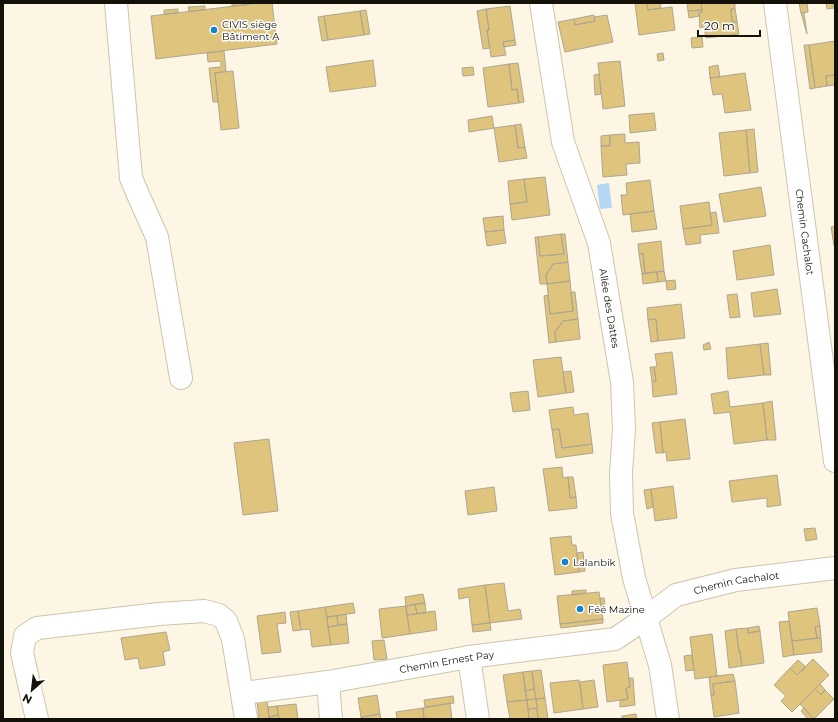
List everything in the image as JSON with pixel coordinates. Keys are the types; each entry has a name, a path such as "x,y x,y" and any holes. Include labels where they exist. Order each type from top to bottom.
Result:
{"street":[{"path":"116,3 132,178 157,236 181,378"},
{"name":"Allée des Dattes","path":"541,3 563,142 599,243 622,382 624,428 621,473 622,513 634,578 660,665 668,719"},
{"name":"Chemin Cachalot","path":"775,3 835,461"},
{"name":"Chemin Cachalot","path":"646,618 676,595 736,580 835,568"},
{"path":"37,719 22,653 25,636 37,628 159,614 204,611 219,615 226,621 233,639 246,719"},
{"name":"Chemin Ernest Pay","path":"242,693 328,682 469,657 615,639 646,618"},
{"path":"469,657 478,719"},
{"path":"328,682 331,719"}],"water":[{"path":"609,183 612,208 600,209 597,185"}],"building":[{"path":"232,3 245,3 246,5 232,6"},
{"name":"CIVIS siège Bâtiment A","path":"260,3 272,3 277,44 156,59 151,16"},
{"path":"635,3 647,3 648,10 672,7 675,30 639,35"},
{"path":"647,3 660,3 661,8 648,10"},
{"path":"687,3 701,3 702,10 688,11"},
{"path":"701,3 735,3 735,8 731,9 732,22 737,21 739,34 706,38 704,27 700,28 699,13 702,12"},
{"path":"799,3 807,3 808,12 801,13"},
{"path":"826,3 833,3 834,8 827,9"},
{"path":"205,6 205,10 189,11 188,7"},
{"path":"510,6 515,40 503,42 506,55 491,57 486,9"},
{"path":"735,8 737,21 732,22 731,9"},
{"path":"178,9 178,13 164,14 164,10"},
{"path":"486,9 490,48 483,49 477,11"},
{"path":"366,10 370,34 364,35 360,11"},
{"path":"702,10 702,12 699,13 699,16 689,18 688,11"},
{"path":"360,11 364,35 328,40 324,16"},
{"path":"801,13 804,13 807,34"},
{"path":"594,15 595,21 575,25 574,19"},
{"path":"607,15 613,42 565,52 558,22 574,19 575,25 595,21 594,17"},
{"path":"324,16 328,40 322,41 318,17"},
{"path":"702,37 703,47 692,48 691,38"},
{"path":"515,40 516,45 504,47 503,42"},
{"path":"835,41 835,75 826,76 827,86 815,88 809,45"},
{"path":"804,45 809,45 815,88 810,89"},
{"path":"224,51 226,71 215,73 218,102 213,102 209,68 221,67 221,61 208,62 207,53"},
{"path":"663,53 664,60 658,61 657,54"},
{"path":"373,60 376,86 330,92 326,67"},
{"path":"620,61 625,106 603,109 598,63"},
{"path":"518,63 524,102 519,103 517,89 512,90 509,64"},
{"path":"509,64 512,90 517,89 519,103 488,107 483,68"},
{"path":"718,65 720,77 710,78 709,67"},
{"path":"473,67 474,75 463,76 462,68"},
{"path":"233,71 239,128 221,130 215,73"},
{"path":"745,73 751,110 725,113 722,94 713,95 710,78"},
{"path":"599,74 601,94 595,95 594,75"},
{"path":"835,75 835,85 827,86 826,76"},
{"path":"654,113 656,130 630,133 629,115"},
{"path":"492,116 494,128 469,132 468,120"},
{"path":"521,124 525,147 518,148 515,125"},
{"path":"515,125 518,148 525,147 527,158 499,162 494,128"},
{"path":"754,129 758,172 750,173 746,130"},
{"path":"746,130 750,173 724,176 719,133"},
{"path":"625,134 625,143 639,142 640,163 626,164 627,175 603,177 601,146 610,146 610,135"},
{"path":"610,135 610,146 601,146 601,136"},
{"path":"545,177 550,215 512,220 510,204 527,202 524,179"},
{"path":"524,179 527,202 510,204 508,181"},
{"path":"650,180 654,211 623,215 621,195 627,195 626,183"},
{"path":"761,187 766,216 724,222 719,194"},
{"path":"709,202 712,225 683,229 680,206"},
{"path":"654,211 657,229 632,232 630,214"},
{"path":"716,212 719,233 700,235 701,243 686,245 683,229 712,225 710,213"},
{"path":"503,216 504,230 485,232 483,218"},
{"path":"835,226 835,246 834,246 831,227"},
{"path":"504,230 506,243 487,246 485,232"},
{"path":"561,234 565,234 568,262 553,264 546,275 547,284 540,284 535,237 538,237 540,256 564,254"},
{"path":"561,234 564,254 540,256 538,237"},
{"path":"661,241 664,271 645,273 643,253 639,254 638,244"},
{"path":"770,245 774,275 737,280 733,251"},
{"path":"643,253 645,273 642,274 639,254"},
{"path":"568,262 570,281 547,284 546,275 553,264"},
{"path":"664,271 666,281 658,282 657,272"},
{"path":"657,272 658,282 643,284 642,274"},
{"path":"675,280 676,289 667,290 666,281"},
{"path":"570,281 573,311 550,314 547,284"},
{"path":"777,289 781,314 754,317 751,293"},
{"path":"571,292 575,292 578,319 563,321 555,332 556,342 549,343 544,296 548,295 550,314 573,311"},
{"path":"737,294 740,317 730,318 727,295"},
{"path":"681,304 685,338 658,341 656,319 648,320 647,308"},
{"path":"578,319 580,339 556,342 555,332 563,321"},
{"path":"656,319 658,341 651,342 648,320"},
{"path":"709,342 711,349 704,350 703,345"},
{"path":"768,343 771,375 764,375 760,344"},
{"path":"760,344 764,375 728,379 726,348"},
{"path":"672,352 677,394 653,397 652,382 656,381 654,367 657,366 655,354"},
{"path":"561,357 566,393 538,397 533,360"},
{"path":"650,367 654,367 656,381 652,382"},
{"path":"571,371 574,392 566,393 563,372"},
{"path":"528,391 530,410 513,412 510,393"},
{"path":"728,391 730,407 763,403 767,440 734,444 730,412 714,414 711,394"},
{"path":"772,401 776,440 767,440 763,403"},
{"path":"573,407 574,415 588,413 592,444 562,448 559,429 552,430 549,410"},
{"path":"685,419 690,459 667,461 666,452 663,453 660,422"},
{"path":"660,422 663,453 656,453 652,423"},
{"path":"559,429 562,448 592,444 593,453 556,458 552,430"},
{"path":"269,439 278,511 243,515 234,443"},
{"path":"562,467 563,478 568,477 570,498 576,497 577,508 549,511 543,469"},
{"path":"777,475 781,505 767,507 767,498 732,502 729,481"},
{"path":"568,477 573,477 576,497 570,498"},
{"path":"673,486 677,518 655,521 651,489"},
{"path":"494,487 497,511 468,515 465,491"},
{"path":"651,489 653,507 647,509 644,490"},
{"path":"815,528 817,539 806,541 804,529"},
{"name":"Lalanbik","path":"571,536 572,545 576,545 579,572 555,575 550,538"},
{"path":"583,552 585,571 579,572 577,553"},
{"path":"504,583 508,611 520,609 522,619 490,623 485,585"},
{"path":"485,585 490,623 472,625 469,597 459,599 458,589"},
{"path":"586,590 586,593 572,595 572,591"},
{"path":"599,592 603,619 560,624 557,596"},
{"path":"423,594 425,603 406,606 405,597"},
{"path":"600,598 604,598 606,612 602,612"},
{"path":"353,603 355,613 327,617 325,607"},
{"path":"425,603 426,613 417,614 415,604"},
{"path":"415,604 417,614 407,615 406,606"},
{"path":"406,606 410,634 382,638 379,609"},
{"path":"325,607 331,645 312,647 310,629 301,630 298,611"},
{"path":"817,608 820,626 815,627 817,638 792,641 788,612"},
{"path":"298,611 301,630 293,631 290,612"},
{"path":"435,611 437,630 410,634 407,615"},
{"path":"285,612 286,623 277,624 281,652 262,654 257,616"},
{"path":"346,614 347,624 338,625 337,616"},
{"path":"337,616 338,625 328,627 327,617"},
{"path":"603,619 603,623 561,628 560,624"},
{"path":"789,621 794,655 783,657 779,622"},
{"path":"490,623 491,630 473,632 472,625"},
{"path":"347,624 349,643 331,645 328,627"},
{"path":"759,626 760,631 748,633 748,628"},
{"path":"820,626 821,638 817,638 815,627"},
{"path":"748,628 748,633 760,631 764,663 742,666 736,629"},
{"path":"736,629 742,666 729,668 725,631"},
{"path":"166,632 170,650 163,652 165,665 140,669 138,658 125,660 121,638"},
{"path":"712,634 717,676 695,679 690,637"},
{"path":"821,638 822,652 794,655 792,641"},
{"path":"384,640 387,659 374,660 372,641"},
{"path":"692,655 694,670 686,671 684,656"},
{"path":"813,659 829,675 792,712 781,701 786,696 774,685 790,668 797,675"},
{"path":"798,660 806,667 797,675 790,668"},
{"path":"627,662 630,687 626,688 628,699 607,702 603,665"},
{"path":"541,670 545,698 536,699 532,671"},
{"path":"532,671 534,689 525,691 523,672"},
{"path":"523,672 527,700 507,702 503,675"},
{"path":"733,674 735,681 713,684 714,695 711,695 709,677"},
{"path":"629,678 633,678 635,705 620,707 620,701 628,699 626,688 630,687"},
{"path":"579,680 583,709 554,713 550,683"},
{"path":"594,680 598,707 583,709 580,682"},
{"path":"735,681 739,713 714,717 711,695 714,695 713,684"},
{"path":"820,684 825,690 821,695 815,689"},
{"path":"534,689 536,699 527,700 525,691"},
{"path":"815,689 821,695 825,690 834,699 814,719 800,704"},
{"path":"266,691 269,719 259,719 256,693"},
{"path":"377,695 380,714 361,717 358,698"},
{"path":"453,696 454,703 425,707 424,700"},
{"path":"545,698 548,719 538,719 536,699"},
{"path":"536,699 537,708 528,709 527,700"},
{"path":"527,700 529,719 510,719 507,702"},
{"path":"450,703 452,719 424,719 423,708"},
{"path":"296,704 298,719 279,719 277,706"},
{"path":"277,706 278,715 269,717 268,707"},
{"path":"423,708 424,719 397,719 396,712"},
{"path":"537,708 538,719 529,719 528,709"},
{"path":"804,708 814,719 808,719 801,711"},
{"path":"380,714 381,719 361,719 361,717"},
{"path":"636,714 637,719 622,719 622,716"},
{"path":"278,715 279,719 269,719 269,717"}],"place":[{"name":"CIVIS siège Bâtiment A","path":"214,30"},
{"name":"Lalanbik","path":"565,562"},
{"name":"Féé Mazine","path":"580,609"}]}
